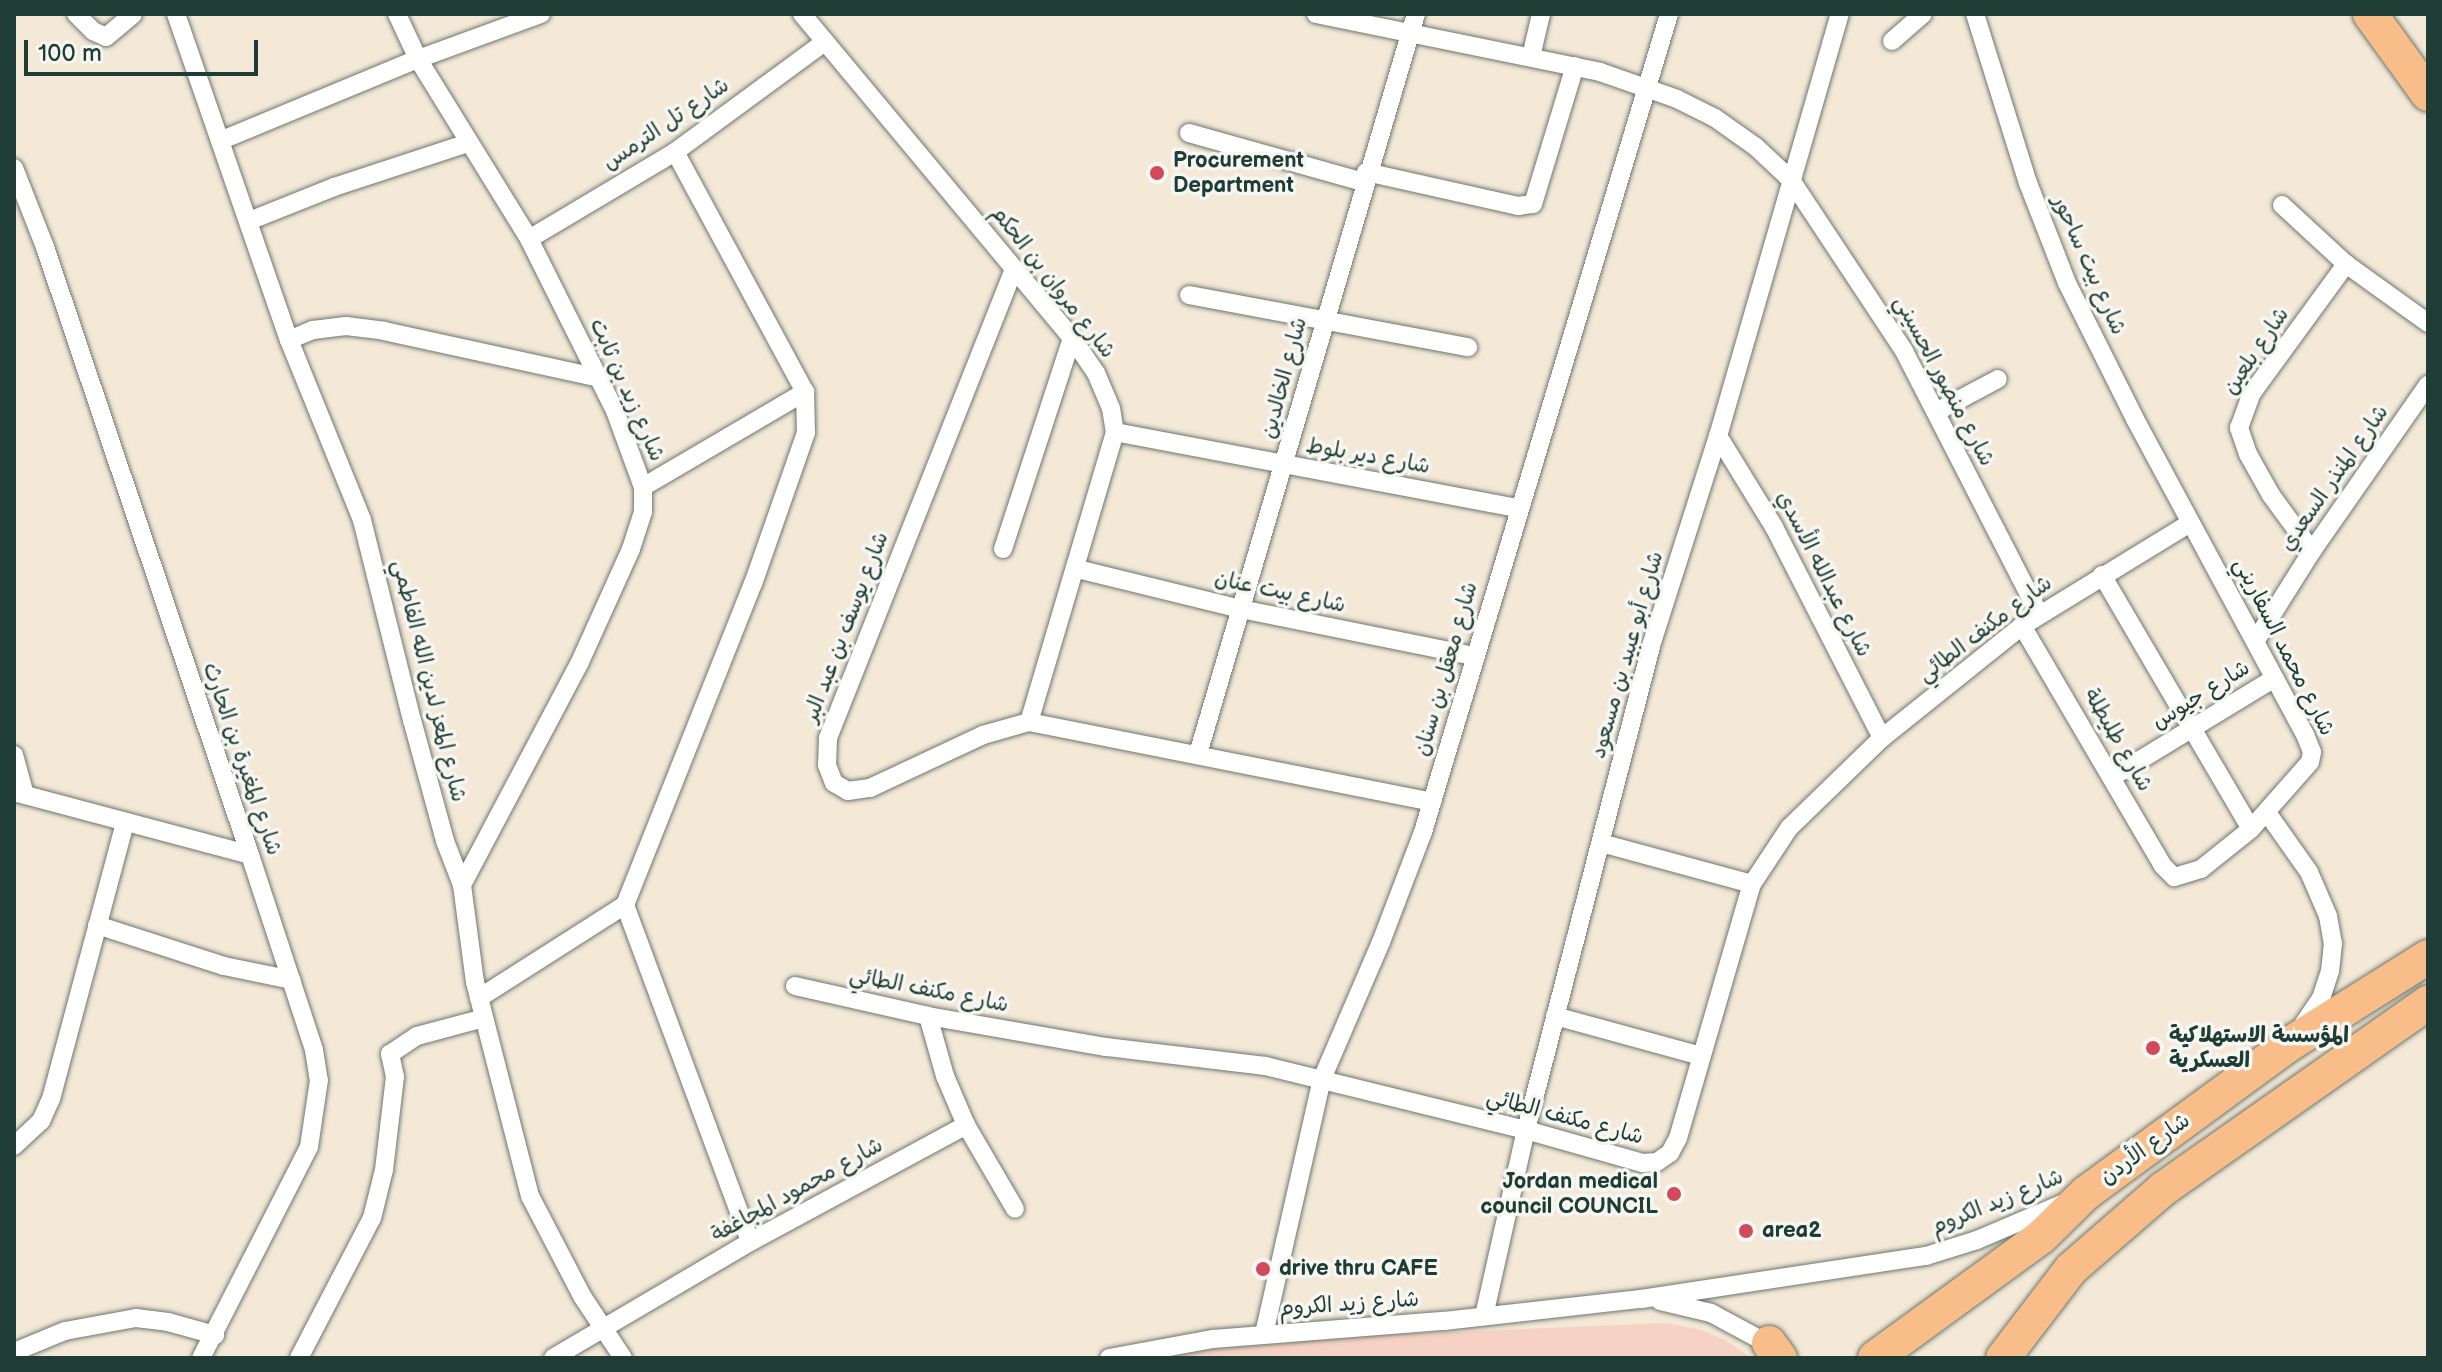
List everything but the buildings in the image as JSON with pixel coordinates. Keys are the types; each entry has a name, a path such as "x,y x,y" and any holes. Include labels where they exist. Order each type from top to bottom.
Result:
{"highway":[{"path":"2370,14 2428,94"},
{"name":"شارع الأردن","path":"1875,1358 2041,1237 2086,1193 2288,1045 2428,957"},
{"name":"شارع الأردن","path":"2003,1358 2071,1269 2163,1189 2413,1023 2428,1003"},
{"path":"1907,1358 2029,1254 2041,1237"},
{"path":"1977,1358 2032,1296 2071,1269"}],"street":[{"path":"76,14 93,31 106,37 133,14"},
{"name":"شارع المعز لدين الله الفاطمي","path":"176,14 289,340 362,520 445,841 462,885 470,959 530,1196 602,1329 623,1358"},
{"name":"شارع زيد بن ثابت","path":"397,14 418,59 529,239 599,378 643,487 638,531 579,664 462,885"},
{"path":"222,140 418,59 541,14"},
{"name":"شارع مروان بن الحكم","path":"802,14 1072,338 1105,390 1115,432 1077,569 1029,722"},
{"path":"1531,57 1541,14"},
{"name":"شارع معقل بن سنان","path":"1264,1334 1322,1079 1381,942 1432,802 1669,14"},
{"name":"شارع أبو عبيد بن مسعود","path":"1484,1316 1526,1130 1650,649 1718,436 1840,14"},
{"path":"1892,41 1923,14"},
{"name":"شارع بيت ساحور","path":"1975,14 2028,183 2067,283 2190,523"},
{"name":"شارع منصور الحسيني","path":"1326,15 1413,22 1647,87 1715,118 1756,147 1791,180 1879,310 1936,412 2039,614"},
{"name":"شارع الخالدين","path":"1198,754 1413,22"},
{"name":"شارع تل الترمس","path":"529,239 675,152 825,42"},
{"path":"1189,133 1365,177 1518,206 1533,204 1575,66"},
{"path":"249,221 334,187 468,143"},
{"path":"479,998 625,905 742,613 802,449 808,417 805,392 675,152"},
{"name":"شارع المغيرة بن الحارث","path":"14,168 45,247 292,980 319,1080 316,1119 309,1147 201,1358"},
{"path":"2282,205 2346,264 2428,323"},
{"name":"شارع بلعين","path":"2312,551 2271,495 2248,454 2239,428 2252,393 2346,264"},
{"name":"شارع يوسف بن عبد البر","path":"1014,269 828,738 827,765 839,788 857,792 983,735 1029,722 1432,802"},
{"path":"1189,295 1468,347"},
{"path":"289,340 313,330 346,326 599,378"},
{"path":"1003,549 1072,338"},
{"path":"1936,412 1998,379"},
{"name":"شارع المنذر السعدي","path":"2256,640 2312,551 2428,385"},
{"path":"643,487 805,392"},
{"name":"شارع دير بلوط","path":"1115,432 1518,508"},
{"name":"شارع عبدالله الأسدي","path":"1718,436 1768,515 1882,738"},
{"name":"شارع مكنف الطائي","path":"795,986 928,1016 1106,1047 1230,1060 1322,1079 1643,1163 1657,1162 1675,1146 1752,884 1789,828 1882,738 2022,626 2190,523"},
{"name":"شارع محمد السفاريني","path":"2174,877 2201,869 2268,814 2306,768 2311,747 2273,679 2256,640 2190,523"},
{"name":"شارع بيت عنان","path":"1077,569 1241,609 1474,656"},
{"path":"2102,575 2251,829"},
{"name":"شارع طليطلة","path":"2022,626 2163,866 2174,877"},
{"name":"شارع جيوس","path":"2112,777 2273,679"},
{"path":"14,755 20,794 250,855"},
{"path":"2268,814 2309,872 2328,916 2333,943 2330,971 2321,998 2288,1045"},
{"path":"14,1146 41,1121 51,1099 125,822"},
{"path":"1601,843 1752,884"},
{"path":"625,905 750,1242"},
{"path":"97,925 224,966 292,980"},
{"path":"928,1016 945,1076 966,1125 1015,1209"},
{"path":"1555,1016 1701,1056"},
{"path":"299,1358 372,1218 384,1170 395,1077 390,1054 417,1036 484,1018"},
{"name":"شارع محمود المجاغفة","path":"553,1358 750,1242 966,1125"},
{"name":"شارع زيد الكروم","path":"1109,1358 1162,1346 1264,1334 1484,1316 1641,1299 1926,1256 2002,1230 2086,1193"},
{"name":"شارع زيد الكروم","path":"1641,1299 1711,1313 1779,1353"},
{"path":"14,1352 65,1331 136,1318 168,1322 215,1335"}],"shaded area":[{"path":"1667,1323 1701,1330 1725,1340 1752,1358 1136,1358 1174,1344"}],"place":[{"name":"Procurement Department","path":"1157,173"},
{"name":"المؤسسة الاستهلاكية العسكرية","path":"2153,1048"},
{"name":"Jordan medical council COUNCIL","path":"1674,1194"},
{"name":"area2","path":"1746,1231"},
{"name":"drive thru CAFE","path":"1263,1269"}]}
